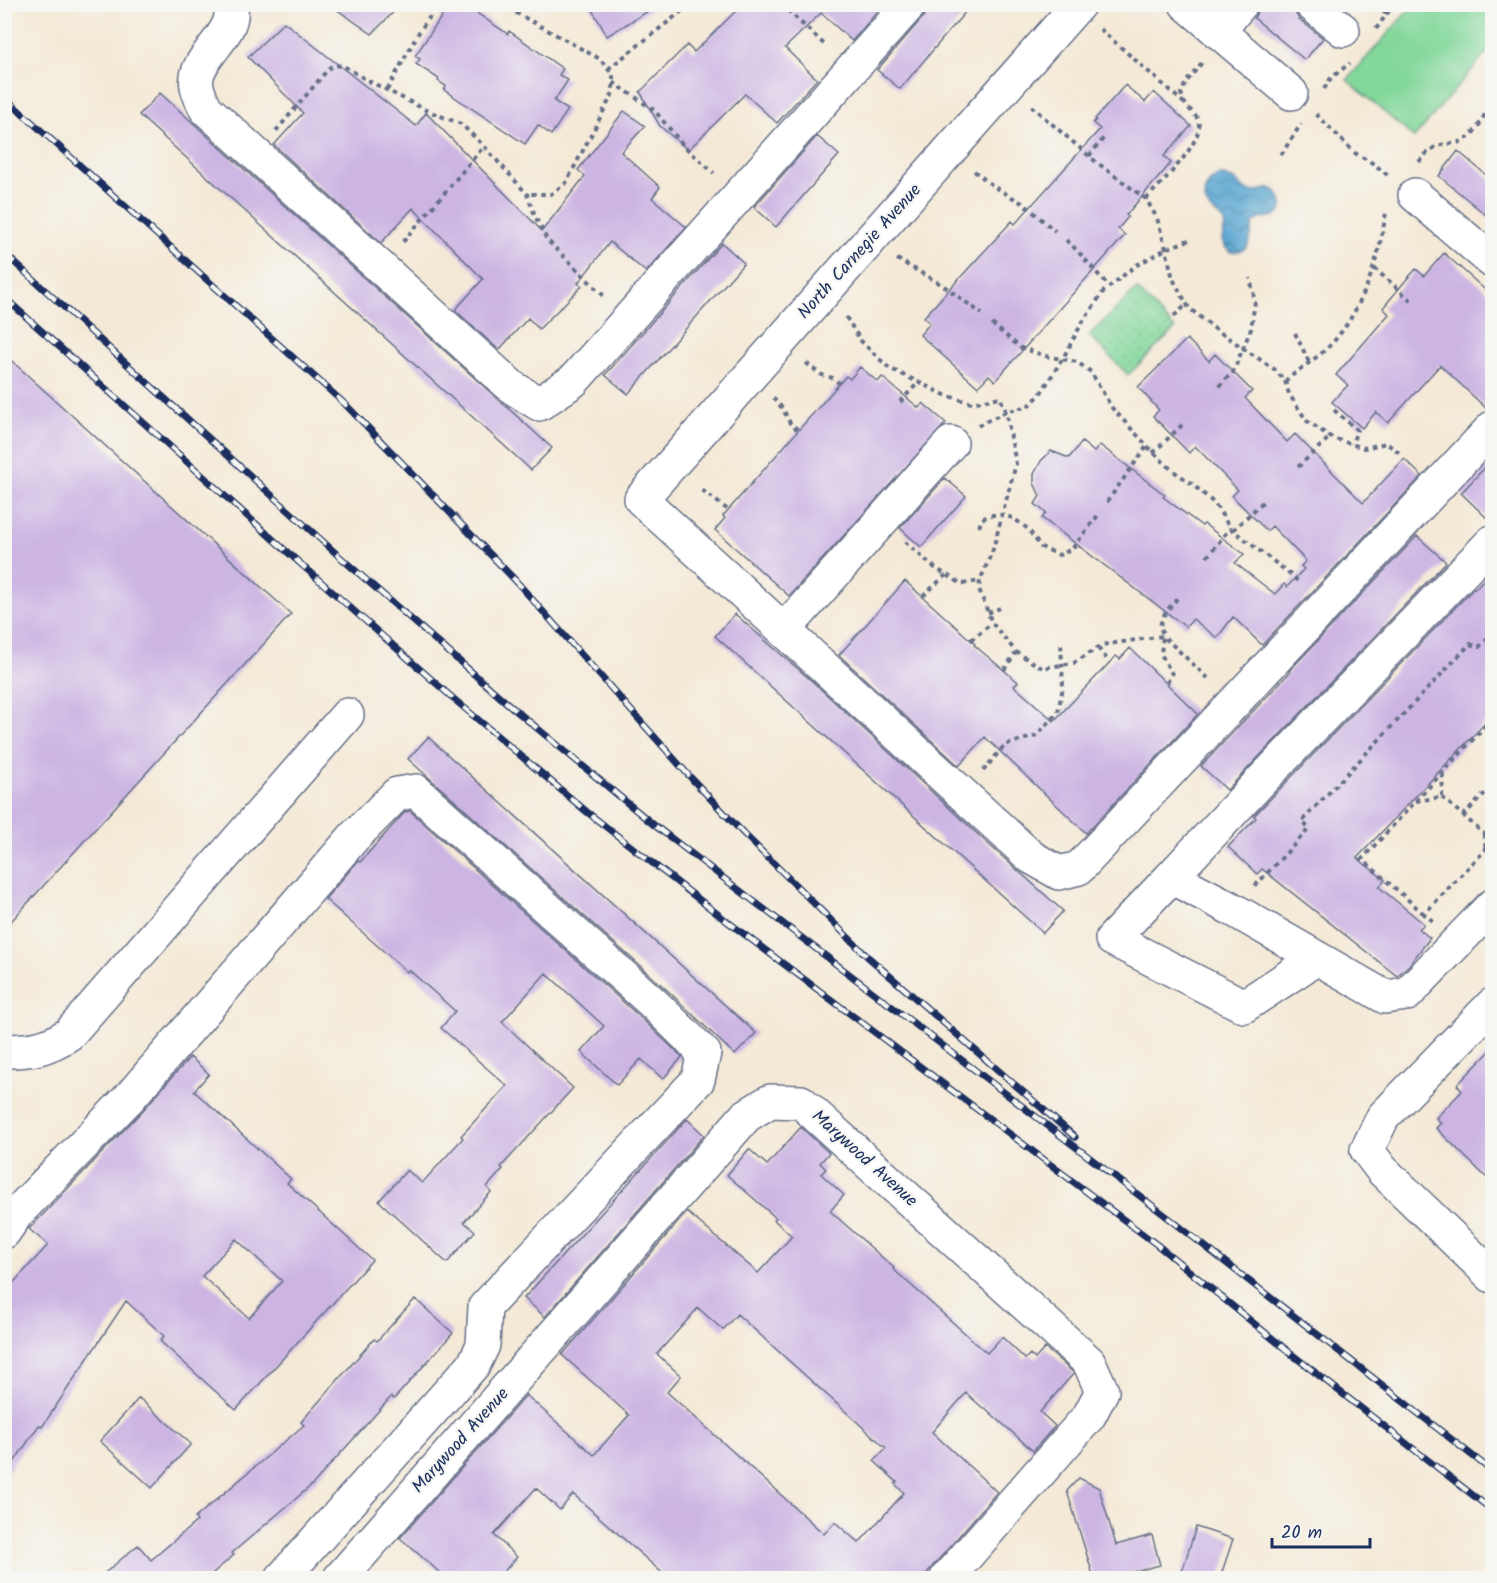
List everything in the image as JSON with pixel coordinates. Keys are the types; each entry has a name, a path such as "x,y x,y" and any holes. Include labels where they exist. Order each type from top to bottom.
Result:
{"street":[{"path":"230,4 232,7 231,23 200,68 196,84 206,109 512,387 539,404 573,381 910,4"},
{"path":"1186,4 1307,103"},
{"path":"1221,34 1241,4"},
{"path":"1311,4 1357,41"},
{"name":"North Carnegie Avenue","path":"784,630 641,499 1088,15"},
{"path":"1408,190 1492,261"},
{"path":"951,443 784,630 1031,857 1059,873 1079,868 1492,428"},
{"path":"1317,958 1244,1006 1112,939 1492,542"},
{"path":"4,1051 30,1051 54,1044 69,1034 347,716"},
{"path":"4,1232 17,1213 130,1097 354,837 397,794 416,790 653,1003 704,1053 698,1080 485,1307 483,1345 474,1364 282,1578"},
{"path":"1170,877 1233,909 1385,997 1407,994 1492,906"},
{"path":"1492,1005 1383,1117 1367,1150 1382,1170 1492,1276"},
{"name":"Marywood Avenue","path":"340,1578 747,1116 770,1101 801,1102 1089,1362 1102,1391 1089,1416 947,1578"}],"path":[{"path":"387,90 419,32 439,4"},
{"path":"500,4 600,59 613,75 613,93 566,183 551,194 527,194"},
{"path":"512,12 521,4"},
{"path":"608,69 691,4"},
{"path":"781,4 852,69"},
{"path":"1365,4 1388,13"},
{"path":"1281,154 1307,103 1331,78 1357,41 1388,13 1394,4"},
{"path":"1088,15 1185,104 1194,113 1199,125 1194,142 1179,164 1146,199"},
{"path":"1185,104 1181,93 1187,81 1221,34"},
{"path":"256,155 330,67 342,65 428,111 461,124 527,194 547,240 628,319"},
{"path":"613,82 654,110 684,146 739,196"},
{"path":"1285,381 1334,341 1358,306 1374,268 1384,229 1388,200 1408,190 1428,151 1440,145 1461,141 1475,131 1488,110 1492,98"},
{"path":"1029,103 1089,156 1146,199 1157,218 1173,279 1189,308 1215,329 1274,369 1285,381 1289,394 1307,421 1330,437 1364,448 1386,443 1400,453"},
{"path":"1307,103 1355,153 1374,164 1408,190"},
{"path":"1089,156 1106,135"},
{"path":"381,268 484,146"},
{"path":"971,169 996,188 1024,204 1055,231"},
{"path":"1066,240 1109,286"},
{"path":"951,443 962,440 982,423 1006,412 1028,406 1040,396 1103,291 1135,266 1166,249 1189,240"},
{"path":"894,257 944,286 982,314"},
{"path":"1374,268 1414,303"},
{"path":"1219,386 1233,372 1251,329 1255,301 1250,278"},
{"path":"1174,315 1187,304"},
{"path":"844,314 861,341 889,368 945,395 972,403 1000,397 1006,412 1016,464 993,549 979,589 992,623 1016,652 1042,668 1074,663 1102,645 1163,636"},
{"path":"992,324 1021,348 1077,362 1091,372 1112,408 1147,447 1215,504 1232,529 1290,574 1325,606"},
{"path":"1294,333 1309,362"},
{"path":"803,360 822,375 833,378 839,383"},
{"path":"900,402 919,382"},
{"path":"771,397 798,430"},
{"path":"1334,410 1357,430 1352,444"},
{"path":"1153,453 1185,422"},
{"path":"1298,467 1330,437"},
{"path":"1107,502 1147,447"},
{"path":"702,490 728,510"},
{"path":"1207,557 1232,529 1264,501"},
{"path":"979,527 982,519 990,515 1013,518 1028,529 1041,547 1059,555 1072,549 1099,514"},
{"path":"882,521 946,575 962,584 980,581"},
{"path":"923,596 946,575"},
{"path":"1167,683 1172,674 1161,654 1163,636 1160,625 1165,613 1179,596"},
{"path":"988,613 1000,608"},
{"path":"971,640 992,623"},
{"path":"1233,909 1309,829 1302,820 1470,645 1479,647 1492,634"},
{"path":"1163,636 1234,702"},
{"path":"962,794 1005,745 1036,736 1058,712 1063,687 1061,642"},
{"path":"1098,648 1110,663"},
{"path":"1004,670 1016,652"},
{"path":"1459,941 1360,858 1492,719"},
{"path":"1443,772 1443,797 1484,834 1492,834"},
{"path":"1463,816 1492,786"},
{"path":"1415,801 1443,797"},
{"path":"1484,834 1486,850"},
{"path":"1424,914 1492,843"}],"green space":[{"path":"1413,5 1492,5 1492,46 1414,138 1347,80"},
{"path":"1137,289 1175,329 1128,375 1089,335"}],"water":[{"path":"1220,175 1235,180 1246,190 1253,192 1271,188 1282,202 1279,214 1254,222 1249,243 1243,250 1230,252 1225,247 1222,239 1224,222 1206,204 1205,189"}],"building":[{"path":"329,4 401,4 372,34"},
{"path":"450,4 463,4 508,34 509,31 563,69 559,75 568,80 554,101 568,110 551,135 538,125 525,144 444,90 446,86 438,81 439,79 416,64 420,59 415,56"},
{"path":"589,4 660,4 607,36"},
{"path":"743,4 884,4 852,41 821,13 785,48 817,79 777,123 745,94 688,150 660,126 640,92 687,45 694,52"},
{"path":"928,4 972,4 900,89 877,70 924,16"},
{"path":"1259,4 1286,4 1299,19 1323,38 1305,60 1254,18"},
{"path":"284,22 416,126 426,113 542,231 585,176 578,170 624,111 645,126 621,152 660,187 652,198 686,227 646,272 610,242 578,283 582,286 539,329 528,318 499,350 455,310 483,279 413,208 381,243 274,145 303,113 248,57"},
{"path":"1125,85 1145,102 1154,92 1191,126 1164,156 1171,163 1126,215 1128,217 1118,229 1125,235 995,381 989,375 978,387 920,335 930,323 924,317 1012,221 1015,224 1100,129 1093,123 1095,119"},
{"path":"160,93 552,448 531,470 139,115"},
{"path":"817,136 839,155 776,227 754,207"},
{"path":"1458,151 1492,180 1492,220 1439,176"},
{"path":"722,243 744,263 628,394 605,375"},
{"path":"1444,253 1492,296 1492,410 1488,410 1440,365 1388,423 1376,412 1362,428 1332,402 1348,385 1336,375 1389,314 1383,308 1406,280 1416,269 1424,276"},
{"path":"1187,339 1209,361 1215,354 1252,391 1245,398 1287,442 1295,434 1363,503 1404,459 1422,476 1262,645 1233,617 1217,638 1193,619 1186,627 1042,518 1046,513 1035,504 1040,496 1034,483 1034,474 1041,461 1051,451 1069,458 1082,442 1094,452 1100,445 1165,495 1163,497 1244,554 1235,563 1275,594 1284,584 1287,587 1304,569 1301,566 1306,561 1272,526 1267,531 1232,496 1238,490 1195,446 1189,453 1153,416 1159,410 1138,387"},
{"path":"4,354 291,614 4,929"},
{"path":"860,367 878,382 882,377 919,408 923,403 946,423 789,596 715,530 725,518 723,516 846,376 850,379"},
{"path":"1492,460 1492,523 1461,493"},
{"path":"945,478 966,496 921,547 900,528"},
{"path":"1417,536 1446,562 1227,790 1201,766"},
{"path":"1492,570 1492,716 1357,858 1385,880 1379,887 1424,924 1419,929 1430,938 1409,965 1397,976 1262,869 1257,874 1228,847 1256,818 1254,816"},
{"path":"905,581 1018,682 1014,686 1054,721 1116,656 1120,659 1130,648 1198,714 1086,833 985,737 959,766 839,655"},
{"path":"735,614 813,682 1063,911 1043,933 715,636"},
{"path":"428,737 756,1033 735,1055 666,989 408,759"},
{"path":"410,811 682,1057 663,1079 641,1059 617,1085 581,1052 604,1026 546,973 502,1022 573,1088 501,1167 503,1169 487,1187 491,1192 464,1222 475,1231 447,1263 379,1201 407,1170 422,1183 507,1086 441,1028 455,1011 325,899 405,812"},
{"path":"1492,1049 1492,1183 1436,1128 1441,1123 1436,1118 1462,1091 1457,1085"},
{"path":"190,1057 209,1074 194,1091 291,1179 287,1183 372,1260 236,1410 160,1341 164,1336 126,1301 42,1427 39,1425 4,1477 4,1293 48,1245 29,1229 143,1110","holes":["236,1239 282,1281 249,1318 202,1276"]},
{"path":"687,1119 704,1135 545,1317 524,1298"},
{"path":"801,1127 829,1153 820,1163 826,1169 821,1174 844,1195 830,1211 893,1269 987,1353 1002,1337 1025,1359 1030,1354 1035,1359 1045,1348 1074,1373 1040,1412 1055,1426 1033,1451 966,1393 932,1432 997,1492 923,1578 668,1578 573,1494 560,1510 536,1488 494,1535 517,1557 498,1578 446,1578 400,1538 526,1395 594,1455 629,1415 562,1355 687,1212 758,1273 792,1236 774,1220 776,1218 727,1175 749,1149 767,1165","holes":["698,1308 723,1330 737,1314 886,1448 874,1461 897,1482 895,1484 904,1493 859,1543 835,1522 824,1534 667,1392 681,1376 657,1354"]},
{"path":"415,1299 453,1333 394,1399 391,1397 313,1484 232,1553 234,1555 207,1578 99,1578 138,1545 151,1560 197,1521 195,1518 304,1425 301,1422 374,1339 377,1341"},
{"path":"139,1398 191,1444 152,1488 100,1441"},
{"path":"1079,1478 1099,1488 1116,1545 1152,1535 1160,1565 1110,1578 1094,1578 1067,1491"},
{"path":"1196,1527 1233,1539 1220,1578 1180,1578"}],"railway":[{"path":"4,97 346,405 515,580 744,834 868,957 1075,1137"},
{"path":"4,253 340,557 514,709 654,825 1170,1219 1492,1471"},
{"path":"4,297 285,550 455,700 587,812 724,919 1156,1244 1294,1356 1492,1510"}]}
